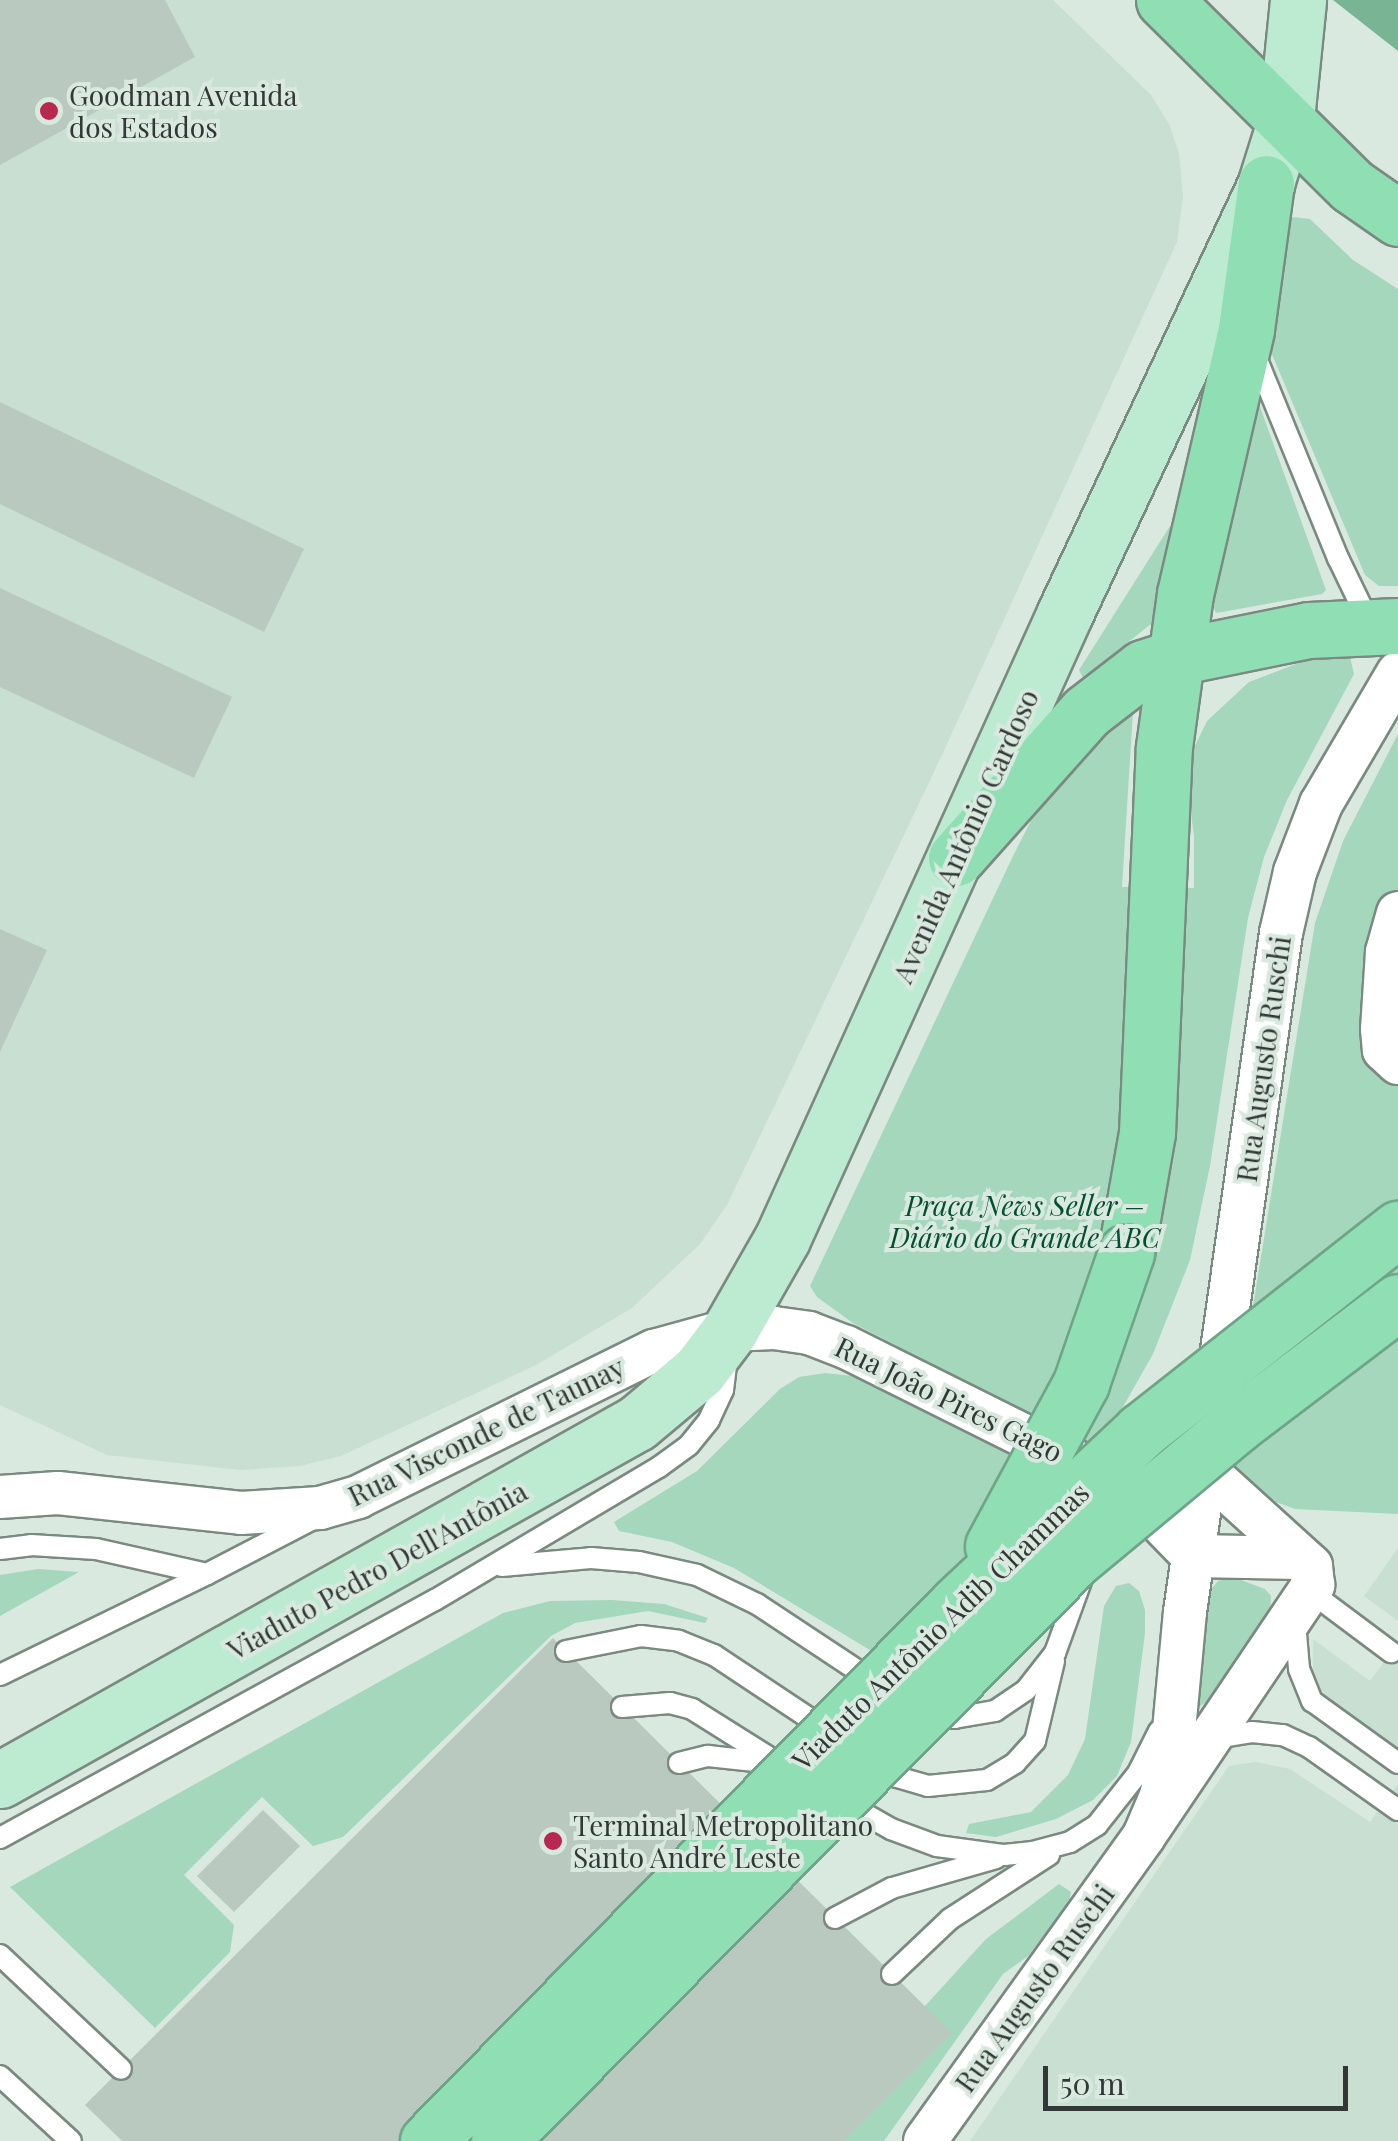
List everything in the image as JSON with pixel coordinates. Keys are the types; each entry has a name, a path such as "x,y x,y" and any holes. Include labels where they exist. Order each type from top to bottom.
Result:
{"highway":[{"path":"1164,0 1352,186 1398,218"},
{"path":"956,1604 1022,1498 1060,1426 1099,1338 1126,1253 1147,1133 1158,835 1176,656 1185,594 1246,329 1266,183"},
{"path":"956,858 1100,699 1143,668 1176,656 1309,630 1384,626"},
{"name":"Viaduto Antônio Adib Chammas","path":"428,2141 956,1604 1142,1432 1398,1229"},
{"name":"Viaduto Antônio Adib Chammas","path":"499,2141 1076,1558 1236,1425 1398,1302"}],"main road":[{"name":"Avenida Antônio Cardoso","path":"730,1330 782,1239 1064,612 1266,183 1286,119 1296,11"},
{"name":"Viaduto Pedro Dell'Antônia","path":"0,1780 638,1423 699,1371 730,1330"}],"street":[{"name":"Rua Augusto Ruschi","path":"1144,1836 1168,1768 1274,966 1295,872 1321,804 1398,673"},
{"path":"1398,913 1388,952 1382,1030 1384,1050 1398,1063"},
{"path":"1124,1486 1183,1383 1234,1248"},
{"name":"Rua João Pires Gago","path":"730,1330 809,1332 846,1347 1124,1486 1193,1556"},
{"name":"Rua Visconde de Taunay","path":"0,1497 58,1493 282,1514 358,1496 654,1351 730,1330"},
{"path":"1205,1470 1301,1586"},
{"path":"1193,1556 1301,1586"},
{"name":"Rua Augusto Ruschi","path":"925,2141 1144,1836 1301,1586"}],"lane":[{"path":"1246,329 1338,558 1384,626"},
{"name":"Avenida Antônio Cardoso","path":"490,1568 689,1445 723,1390 730,1330"},
{"path":"566,1651 641,1636 679,1641 714,1655 897,1776 928,1786 986,1780 1014,1763 1034,1740 1055,1653 1086,1566 1124,1486"},
{"path":"0,1675 358,1496"},
{"path":"0,1549 31,1545 96,1549 206,1574"},
{"path":"490,1568 549,1558 590,1558 654,1564 698,1575 757,1604 918,1710 954,1718 995,1712 1026,1690 1055,1653"},
{"name":"Viaduto Pedro Dell'Antônia","path":"0,1838 490,1568"},
{"path":"1301,1586 1391,1652"},
{"path":"1301,1586 1300,1669 1312,1701 1398,1764"},
{"path":"892,1974 950,1919 1097,1825 1138,1773 1179,1678"},
{"path":"622,1707 658,1702 692,1710 891,1830 937,1846 1004,1855"},
{"path":"1208,1739 1252,1732 1283,1735 1309,1747 1398,1810"},
{"path":"679,1763 708,1756 778,1764"},
{"path":"835,1918 892,1888 1004,1855 1070,1842"},
{"path":"0,1954 121,2069"},
{"path":"0,2076 71,2141"}],"shaded area":[{"path":"0,0 1053,0 1151,95 1169,124 1179,153 1183,196 1177,242 935,770 727,1205 700,1244 632,1308 536,1365 341,1456 300,1466 240,1470 107,1455 0,1405"},
{"path":"1333,0 1398,0 1398,51 1389,44"},
{"path":"1398,1548 1398,1621 1364,1596"},
{"path":"1313,1639 1370,1681 1398,1643 1398,1750 1331,1703 1319,1688 1313,1672"},
{"path":"1256,1762 1290,1769 1370,1822 1398,1784 1398,2141 970,2141 1229,1766"}],"green space":[{"path":"1293,217 1310,219 1353,260 1398,289 1398,586 1379,586 1365,575 1269,347 1286,230"},
{"path":"1253,401 1259,404 1326,590 1322,594 1216,613 1210,598"},
{"path":"1170,526 1176,532 1151,624 1083,678 1079,670"},
{"name":"Praça News Seller – Diário do Grande ABC","path":"1350,657 1354,674 1287,800 1264,857 1248,918 1210,1166 1190,1260 1153,1354 1107,1435 1090,1445 853,1323 817,1297 810,1286 1013,856 1038,807 1068,766 1125,708 1133,712 1122,887 1194,888 1194,836 1187,785 1191,754 1207,721 1249,682 1304,661"},
{"path":"1398,734 1398,1514 1295,1509 1276,1502 1234,1464 1244,1362 1315,923 1343,841"},
{"path":"825,1373 852,1376 1084,1488 888,1661 734,1568 672,1542 619,1531 614,1522 697,1471 780,1389 799,1377"},
{"path":"38,1569 79,1572 0,1616 0,1575"},
{"path":"1233,1577 1265,1589 1271,1596 1270,1615 1208,1701 1197,1708 1207,1594 1218,1581"},
{"path":"1129,1583 1139,1591 1145,1610 1145,1633 1131,1742 1117,1776 1093,1800 1056,1819 996,1837 966,1833 969,1824 1031,1812 1068,1775 1085,1739 1104,1606 1116,1586"},
{"path":"550,1601 664,1604 708,1618 705,1623 648,1611 575,1623 551,1636 343,1837 313,1846 262,1797 184,1875 234,1925 230,1952 155,2028 10,1887 503,1613"},
{"path":"1059,1884 1071,1892 1069,1902 1028,1956 1003,1974 884,2141 844,2141 925,2006 986,1939"}],"building":[{"name":"Goodman Avenida dos Estados","path":"0,0 165,0 195,57 0,165"},
{"path":"0,402 304,549 264,632 0,504"},
{"path":"0,588 232,697 194,778 0,687"},
{"path":"0,929 47,950 0,1052"},
{"name":"Terminal Metropolitano Santo André Leste","path":"553,1638 952,2033 844,2141 122,2141 85,2105"},
{"path":"263,1810 300,1846 234,1912 197,1876"}],"place":[{"name":"Goodman Avenida dos Estados","path":"49,111"},
{"name":"Terminal Metropolitano Santo André Leste","path":"553,1841"}]}
